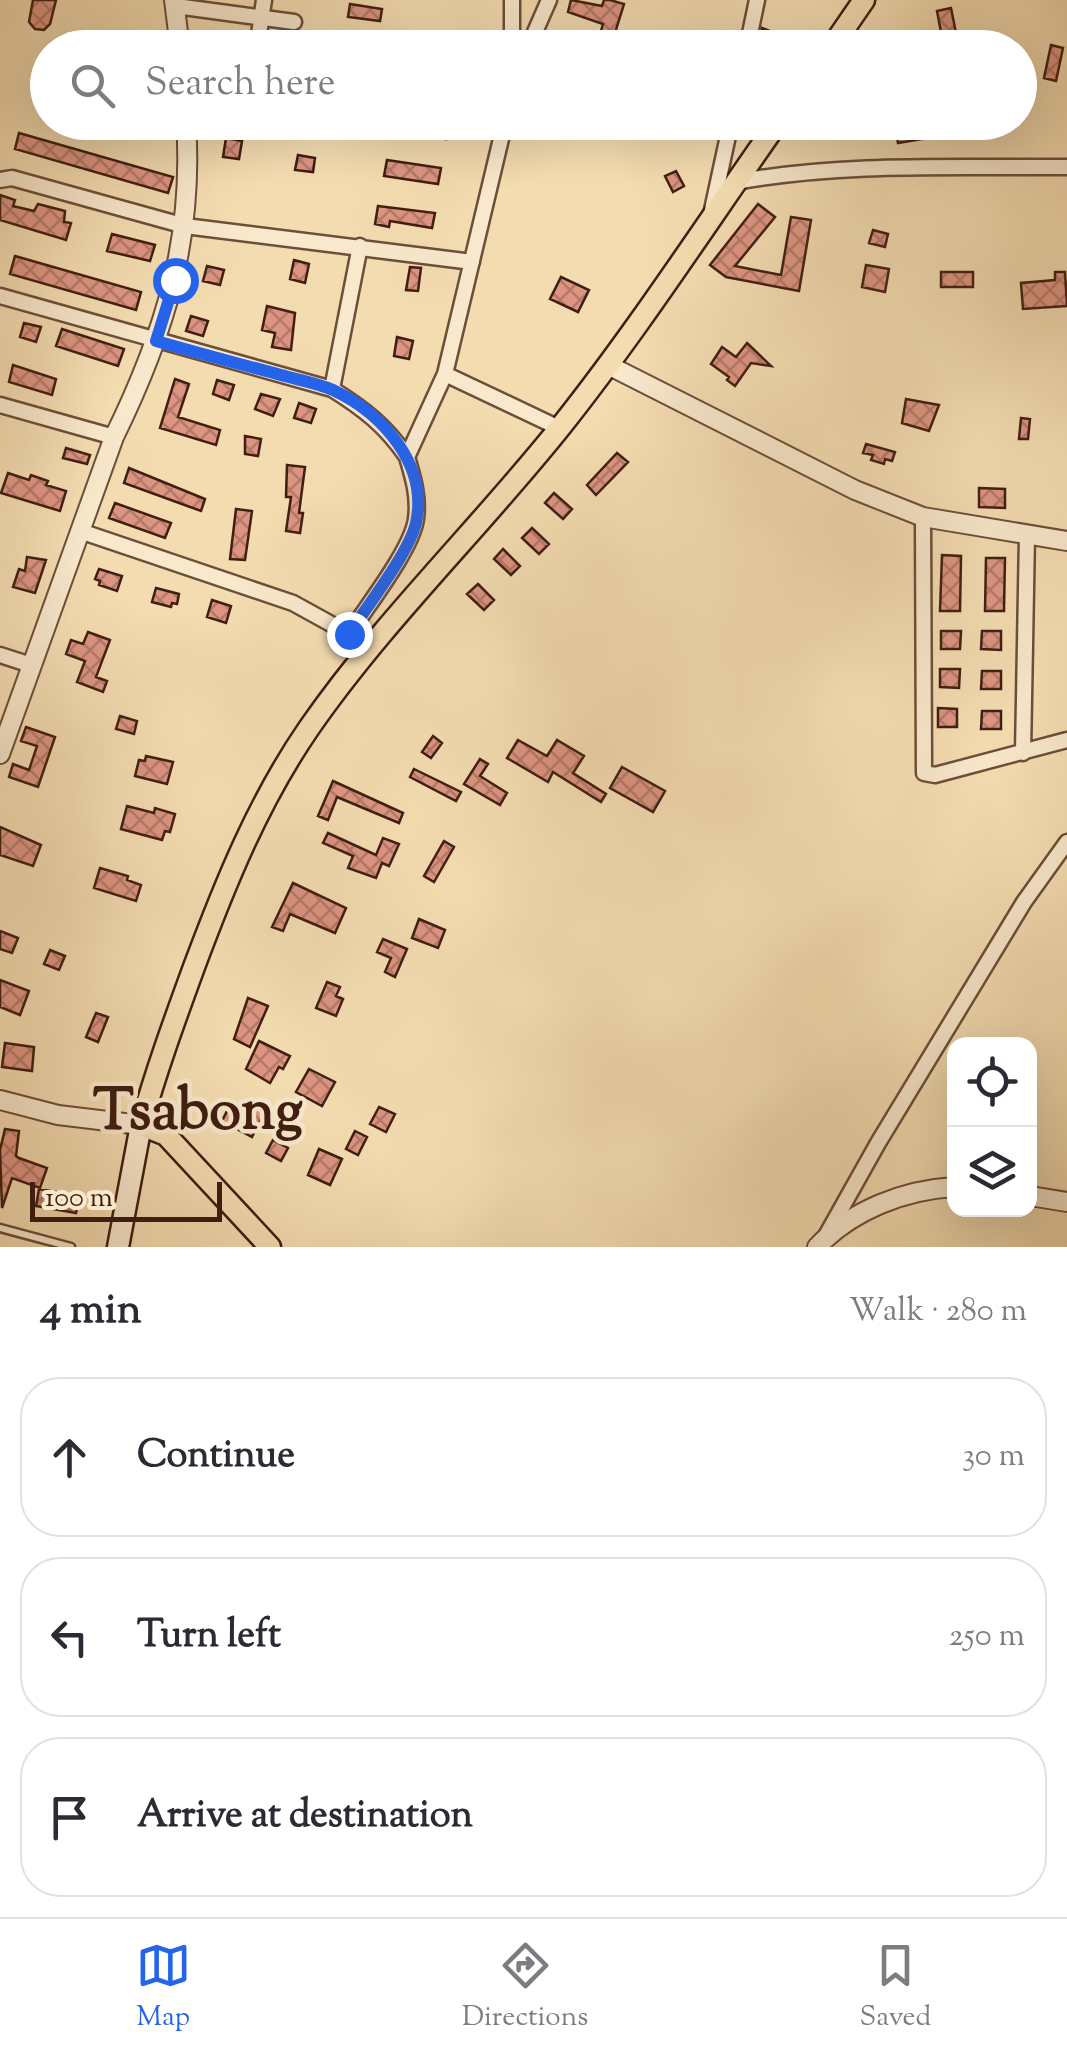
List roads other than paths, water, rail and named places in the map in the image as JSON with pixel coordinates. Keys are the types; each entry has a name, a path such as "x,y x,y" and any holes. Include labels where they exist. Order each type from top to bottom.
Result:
{"main road":[{"path":"843,30 864,0"},
{"path":"118,1247 141,1125 166,1042 248,835 298,744 371,646 608,366 765,140"},
{"path":"141,1125 166,1135 270,1247"}],"street":[{"path":"259,30 264,0"},
{"path":"512,0 512,30"},
{"path":"536,30 548,0"},
{"path":"751,30 758,0"},
{"path":"178,30 175,3 294,22"},
{"path":"0,754 114,437 169,305 185,226 186,140"},
{"path":"407,457 446,374 501,140"},
{"path":"711,217 727,140"},
{"path":"736,182 844,169 1067,167"},
{"path":"0,180 30,182 185,226 472,262"},
{"path":"332,389 360,246"},
{"path":"0,296 332,389 370,412 389,430 407,457 415,483 416,523 407,544 349,634"},
{"path":"608,366 855,490 923,516 1067,541"},
{"path":"446,374 559,428"},
{"path":"0,404 114,437"},
{"path":"923,516 924,774 935,775 1067,740"},
{"path":"80,531 293,603 371,646"},
{"path":"1023,753 1027,535"},
{"path":"0,655 31,665"},
{"path":"820,1244 1024,902 1067,842"},
{"path":"0,1100 58,1115 141,1125"},
{"path":"820,1244 871,1208 910,1194 947,1188"},
{"path":"1037,1197 1067,1202"}],"lane":[{"path":"0,1228 70,1247"}],"district":[{"name":"Tsabong","path":"198,1108"}]}
